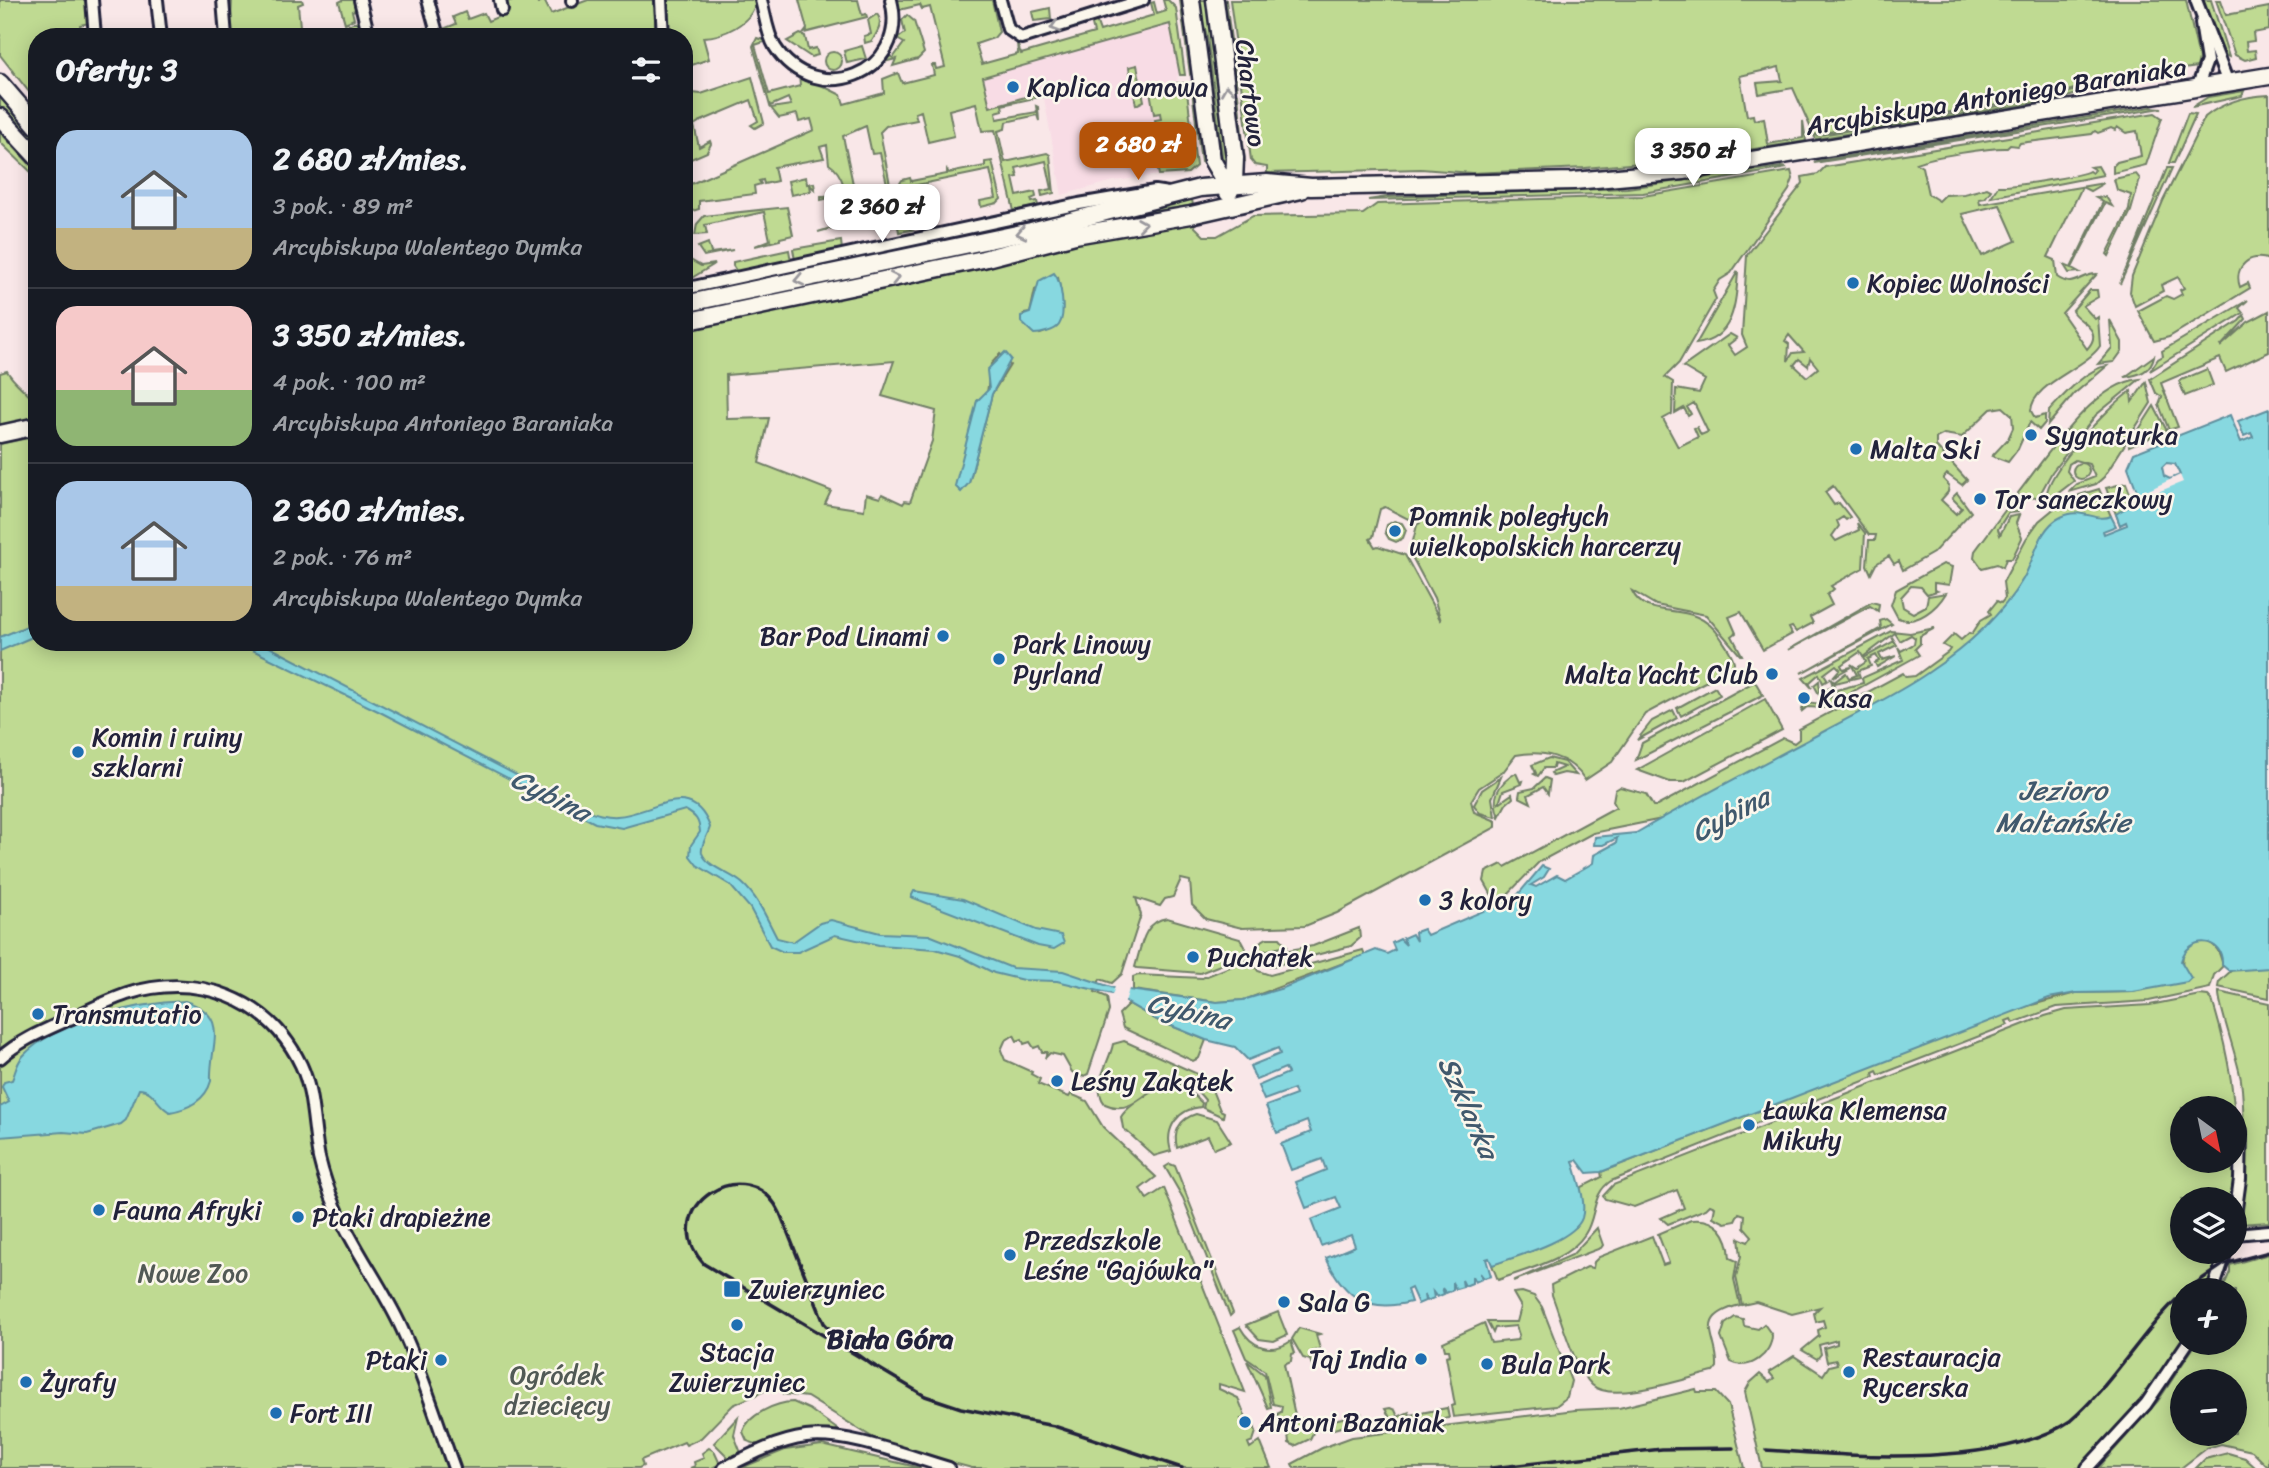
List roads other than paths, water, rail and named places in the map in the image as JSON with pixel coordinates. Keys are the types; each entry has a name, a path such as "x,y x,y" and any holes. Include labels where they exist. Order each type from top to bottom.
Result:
{"street":[{"path":"92,0 94,28"},
{"path":"157,0 159,28"},
{"path":"223,0 225,28"},
{"path":"360,0 367,28"},
{"path":"428,0 436,28"},
{"path":"661,0 663,28"},
{"path":"761,0 773,45 783,57 816,79 827,81 867,71 882,57 896,22 891,0"},
{"path":"1000,0 1008,29 1021,37 1143,0"},
{"name":"Chartowo","path":"1191,0 1212,160 1229,187 1246,203"},
{"name":"Chartowo","path":"1214,0 1235,158 1229,187"},
{"path":"2197,5 2228,83"},
{"path":"2197,5 2207,61 2197,88"},
{"name":"Arcybiskupa Antoniego Baraniaka","path":"693,294 1044,228 1170,193 1199,188 1273,183 1311,187 1574,181 1684,171 2269,76"},
{"path":"0,83 28,116"},
{"path":"0,117 28,147"},
{"path":"1235,158 1249,174 1273,183"},
{"path":"1199,188 1212,160"},
{"path":"1208,212 1229,187"},
{"name":"Arcybiskupa Antoniego Baraniaka","path":"693,320 983,259 1075,235 1208,212 1311,187"},
{"path":"0,434 28,428"},
{"path":"0,1058 24,1040 127,994 153,988 192,985 214,989 249,1005 267,1018 290,1042 303,1069 326,1184 346,1229 402,1328 454,1468"},
{"path":"2247,1233 2269,1231"},
{"path":"2087,1468 2146,1404 2179,1355"},
{"path":"724,1468 777,1444 807,1437 836,1437 949,1468"}],"water":[{"path":"1054,273 1061,291 1061,320 1054,329 1034,334 1021,322 1021,316 1030,313 1039,281"},
{"path":"1005,352 1011,359 992,394 969,483 961,492 955,486 977,401 989,389 987,370"},
{"name":"Jezioro Maltańskie","path":"2269,409 2269,968 2229,971 2222,965 2217,948 2205,942 2198,943 2185,953 2181,961 2191,978 2187,982 2133,992 2076,993 2049,998 1601,1172 1587,1173 1577,1160 1573,1161 1583,1204 1582,1218 1577,1226 1556,1241 1528,1253 1492,1265 1489,1258 1486,1259 1491,1276 1484,1278 1480,1273 1482,1279 1475,1282 1472,1276 1472,1283 1465,1286 1462,1280 1463,1287 1456,1289 1453,1284 1453,1290 1446,1293 1442,1288 1444,1294 1437,1297 1433,1292 1434,1298 1427,1301 1424,1295 1425,1301 1418,1304 1411,1288 1407,1290 1411,1302 1382,1305 1359,1299 1333,1272 1326,1258 1355,1246 1351,1235 1321,1246 1311,1220 1341,1208 1336,1197 1306,1208 1296,1182 1326,1170 1322,1159 1291,1170 1281,1144 1311,1132 1307,1121 1277,1133 1266,1106 1296,1095 1294,1089 1264,1100 1258,1086 1288,1073 1285,1068 1256,1080 1250,1066 1280,1054 1278,1048 1248,1060 1235,1047 1206,1040 1157,1020 1112,994 1057,981 1023,980 994,973 960,956 935,949 879,945 835,935 798,952 783,952 770,946 750,908 730,885 697,865 690,856 691,845 700,832 696,819 685,810 622,828 595,823 378,711 255,651 277,651 580,808 617,816 670,802 693,804 702,812 710,827 702,847 705,858 748,889 777,938 793,942 820,923 831,920 880,933 929,935 1012,968 1063,971 1114,988 1217,1002 1243,1000 1283,988 1376,950 1387,954 1395,950 1392,943 1400,939 1406,945 1403,938 1412,934 1416,941 1415,932 1423,929 1427,935 1516,897 1542,866 1549,869 1544,877 1531,885 1536,887 1557,875 1565,879 1593,863 1594,855 1616,843 1617,838 1603,845 1594,845 1595,837 1636,833 1882,701 1956,653 1993,618 2023,579 2042,536 2053,522 2076,513 2100,518 2111,516 2116,526 2103,531 2104,534 2127,525 2126,522 2120,525 2116,514 2140,499 2128,467 2134,453 2230,415 2241,442 2253,437 2251,433 2244,436 2238,421","holes":["2166,463 2175,464 2180,475 2170,479 2164,476 2162,467"]},
{"path":"28,626 28,639 0,651 0,637"},
{"path":"914,891 963,899 1036,930 1061,935 1064,943 1054,949 1038,946 911,897"},
{"path":"185,1001 200,1007 209,1015 215,1033 211,1081 201,1098 183,1109 170,1112 148,1092 139,1089 126,1120 121,1124 87,1134 63,1132 0,1137 0,1107 9,1102 2,1087 4,1082 12,1080 23,1056 37,1044 55,1033 99,1016"}],"railway":[{"path":"875,1367 841,1342 824,1323 780,1213 765,1194 747,1185 728,1185 711,1193 697,1206 690,1223 691,1243 704,1264 925,1396 961,1408 1054,1426 1182,1468"},
{"path":"2204,1278 2224,1264 2269,1252"},
{"path":"1766,1450 1840,1455 1924,1455 2005,1446 2041,1436 2070,1421 2085,1406 2170,1306"},
{"path":"1491,1468 1662,1449 1733,1448"}],"place":[{"name":"Kaplica domowa","path":"1013,87"},
{"name":"Kopiec Wolności","path":"1853,283"},
{"name":"Sygnaturka","path":"2031,435"},
{"name":"Malta Ski","path":"1856,449"},
{"name":"Tor saneczkowy","path":"1980,499"},
{"name":"Pomnik poległych wielkopolskich harcerzy","path":"1395,531"},
{"name":"Bar Pod Linami","path":"943,636"},
{"name":"Park Linowy Pyrland","path":"999,659"},
{"name":"Malta Yacht Club","path":"1772,674"},
{"name":"Kasa","path":"1804,698"},
{"name":"Komin i ruiny szklarni","path":"78,752"},
{"name":"3 kolory","path":"1425,900"},
{"name":"Puchatek","path":"1193,957"},
{"name":"Transmutatio","path":"38,1014"},
{"name":"Leśny Zakątek","path":"1057,1081"},
{"name":"Ławka Klemensa Mikuły","path":"1749,1125"},
{"name":"Fauna Afryki","path":"99,1210"},
{"name":"Ptaki drapieżne","path":"298,1217"},
{"name":"Przedszkole Leśne \"Gajówka\"","path":"1010,1255"},
{"name":"Zwierzyniec","path":"732,1289"},
{"name":"Sala G","path":"1284,1302"},
{"name":"Stacja Zwierzyniec","path":"737,1325"},
{"name":"Taj India","path":"1421,1359"},
{"name":"Ptaki","path":"441,1360"},
{"name":"Bula Park","path":"1487,1364"},
{"name":"Restauracja Rycerska","path":"1849,1372"},
{"name":"Żyrafy","path":"26,1382"},
{"name":"Fort III","path":"276,1413"},
{"name":"Antoni Bazaniak","path":"1245,1422"}],"district":[{"name":"Biała Góra","path":"890,1338"}],"water label":[{"name":"Cybina","path":"551,795"},
{"name":"Cybina","path":"1730,814"},
{"name":"Cybina","path":"1189,1011"},
{"name":"Szklarka","path":"1469,1107"}],"park label":[{"name":"Nowe Zoo","path":"193,1273"},
{"name":"Ogródek dziecięcy","path":"557,1390"}]}
